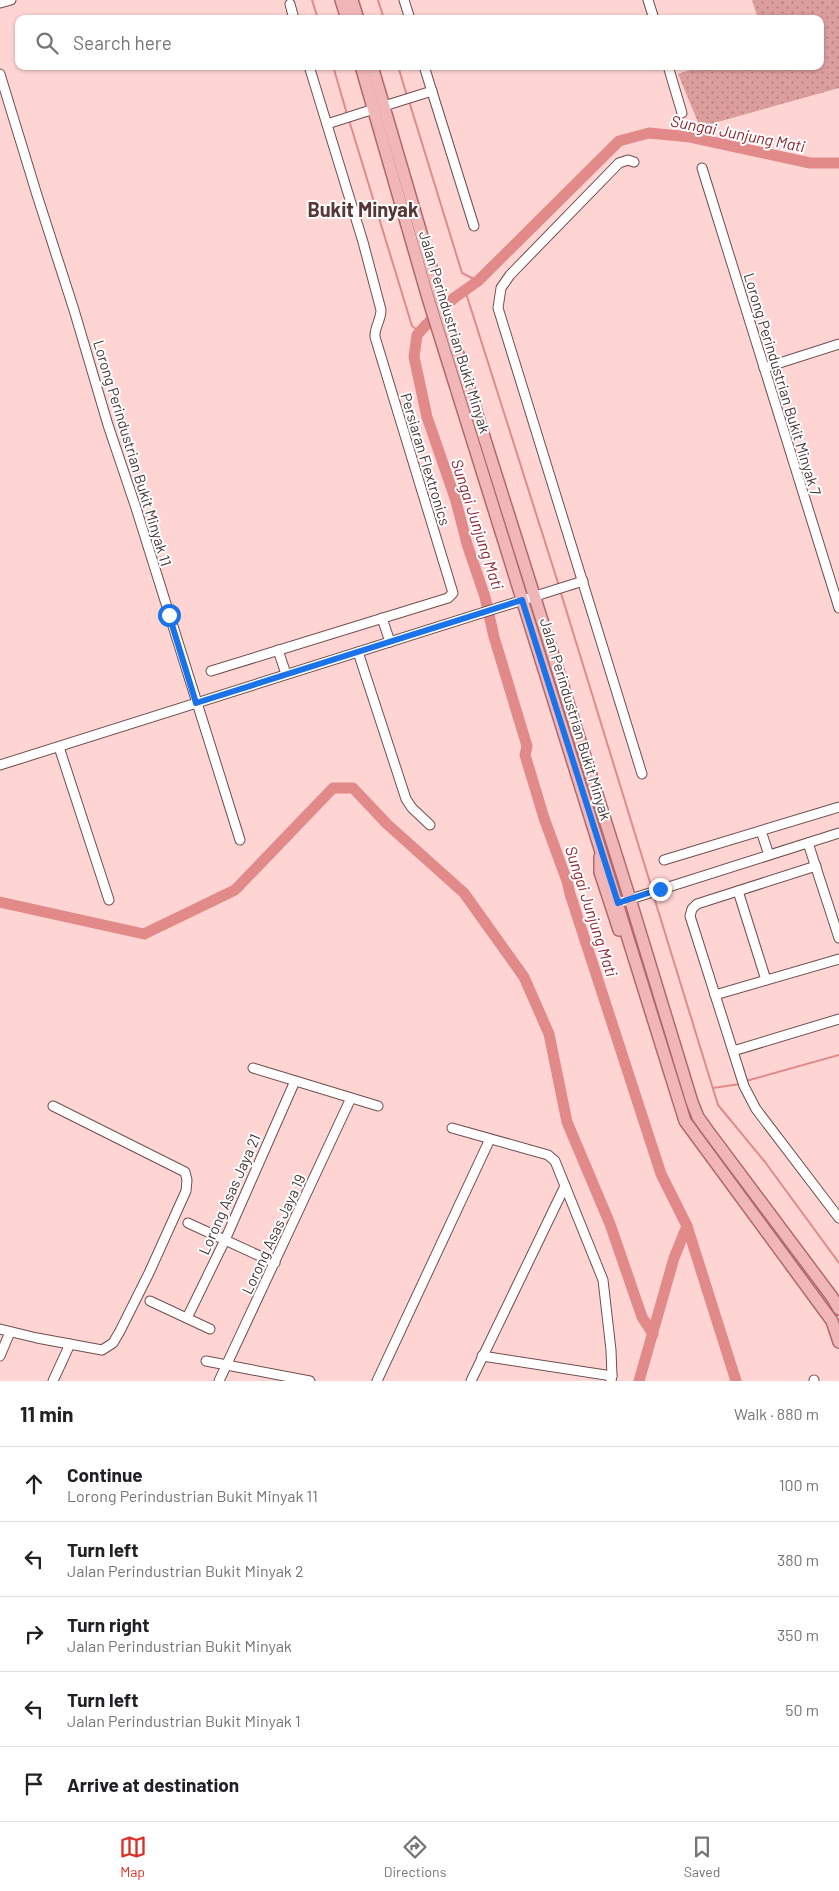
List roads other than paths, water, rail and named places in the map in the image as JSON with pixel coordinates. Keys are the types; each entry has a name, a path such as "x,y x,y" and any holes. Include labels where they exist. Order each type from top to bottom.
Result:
{"main road":[{"path":"341,0 345,15"},
{"path":"352,0 357,15"},
{"name":"Jalan Perindustrian Bukit Minyak","path":"363,70 379,108 438,291 698,1117 839,1309"},
{"name":"Jalan Perindustrian Bukit Minyak","path":"373,70 379,108 428,298 685,1121 832,1320 839,1342"},
{"path":"601,848 601,878 618,929 630,942"}],"street":[{"path":"0,3 10,0"},
{"path":"404,0 409,15"},
{"path":"648,0 653,15"},
{"path":"290,4 293,15"},
{"path":"310,70 327,124 432,91"},
{"path":"425,70 474,226"},
{"path":"669,70 682,113"},
{"name":"Lorong Perindustrian Bukit Minyak 11","path":"0,74 108,425 136,508 240,840"},
{"name":"Persiaran Flextronics","path":"211,671 450,595 374,333 381,319 381,310 363,242 327,124"},
{"path":"634,162 628,160 619,163 510,274 501,288 498,308 642,774"},
{"name":"Lorong Perindustrian Bukit Minyak 7","path":"702,168 839,608"},
{"path":"764,368 839,344"},
{"path":"0,765 583,581"},
{"path":"382,618 390,642"},
{"path":"278,650 286,674"},
{"path":"358,652 406,799 412,808 430,825"},
{"path":"58,747 109,900"},
{"path":"664,860 839,807"},
{"path":"761,831 769,854"},
{"path":"618,903 839,833"},
{"path":"808,843 839,938"},
{"path":"816,866 697,904 692,909 690,916 743,1083 756,1109 839,1218"},
{"path":"738,891 766,980"},
{"path":"715,995 839,958"},
{"path":"733,1051 839,1019"},
{"path":"253,1068 378,1106"},
{"name":"Lorong Asas Jaya 21","path":"187,1318 225,1240 295,1081"},
{"name":"Lorong Asas Jaya 19","path":"219,1381 351,1098"},
{"path":"0,1329 102,1350 113,1343 139,1293 186,1191 188,1180 185,1172 53,1106"},
{"path":"452,1128 548,1155 555,1161 603,1280 612,1378 482,1356"},
{"path":"377,1381 490,1139"},
{"path":"471,1381 564,1186"},
{"path":"188,1223 275,1263"},
{"path":"150,1301 210,1328"},
{"path":"0,1356 10,1332"},
{"path":"54,1381 70,1344"},
{"path":"206,1361 283,1379 310,1381"}],"waterway":[{"path":"312,0 317,15"},
{"path":"378,0 383,15"},
{"path":"334,70 347,114"},
{"path":"399,70 407,96"},
{"path":"409,101 462,273 478,281"},
{"path":"349,120 412,326 420,332"},
{"name":"Sungai Junjung Mati","path":"736,1381 687,1226 661,1174 567,881 544,818 525,755 527,746 494,637 485,597 467,544 456,501 427,417 414,357 417,335 424,327 454,298 478,281 619,141 649,133 690,137 810,163 839,163"},
{"path":"465,290 559,586"},
{"path":"560,590 652,889"},
{"path":"0,902 144,934 235,890 333,788 353,788 387,824 464,893 524,977 549,1034 567,1122 610,1224 642,1317 653,1334"},
{"path":"653,894 718,1105 765,1162 839,1263"},
{"path":"746,1081 839,1055"},
{"path":"713,1088 740,1084"},
{"path":"639,1381 674,1258 687,1226"}],"district":[{"name":"Bukit Minyak","path":"363,209"}]}
